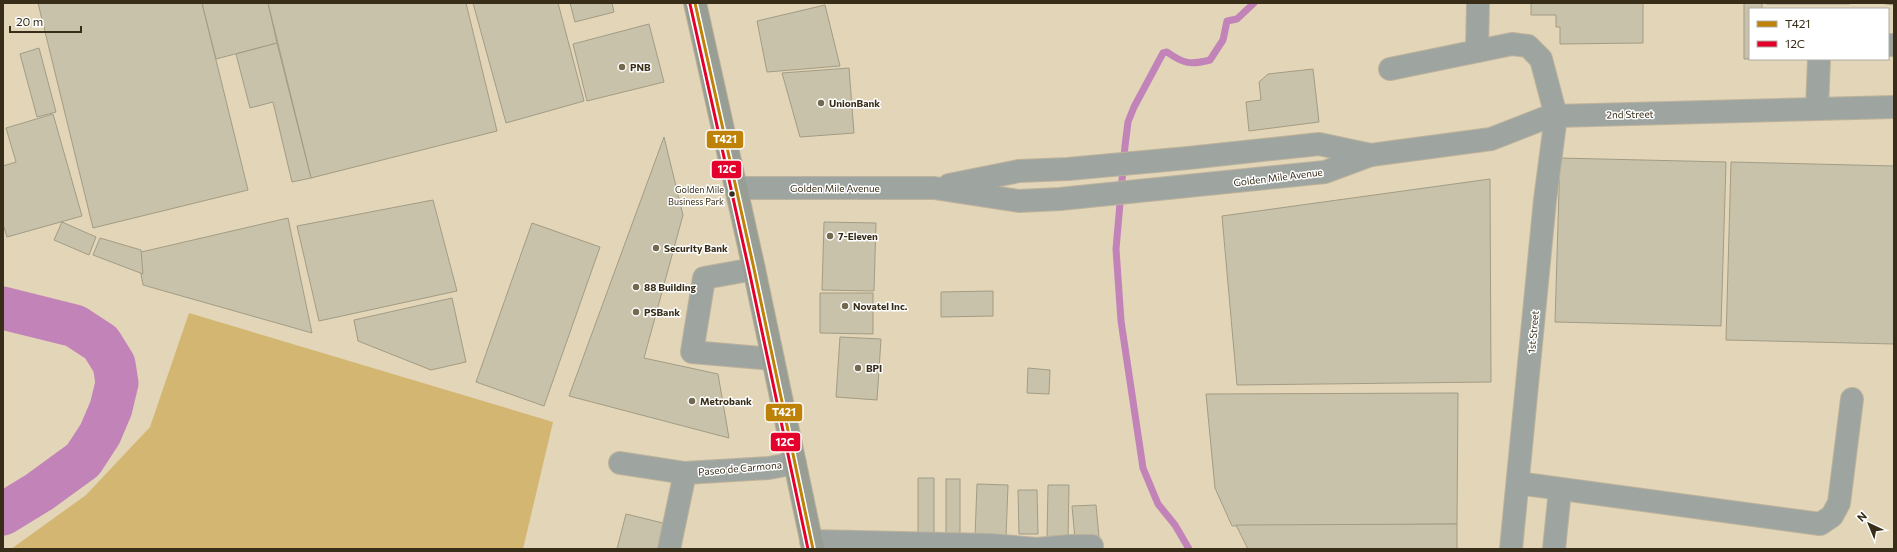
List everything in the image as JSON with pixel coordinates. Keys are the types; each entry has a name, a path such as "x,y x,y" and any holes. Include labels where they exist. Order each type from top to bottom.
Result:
{"highway":[{"path":"696,3 737,188 812,545"}],"street":[{"path":"1477,51 1478,3"},
{"path":"1390,69 1512,44 1528,46 1541,59 1556,116"},
{"path":"1817,109 1819,60"},
{"name":"2nd Street","path":"1371,155 1491,139 1545,118 1556,116 1894,107"},
{"name":"1st Street","path":"1511,549 1546,200 1556,116"},
{"name":"Golden Mile Avenue","path":"934,188 1019,171 1068,169 1319,144 1371,155"},
{"name":"Golden Mile Avenue","path":"737,188 934,188 1019,201 1070,198 1325,172 1371,155"},
{"path":"754,269 704,278 692,352 773,359"},
{"path":"1518,483 1560,490 1820,524 1832,516 1839,503 1852,399"},
{"name":"Paseo de Carmona","path":"620,463 685,473 769,468 795,463"},
{"name":"Paseo de Carmona","path":"669,549 685,473"},
{"path":"1554,549 1560,490"},
{"path":"812,545 991,545 1037,549 1069,546 1092,546"}],"shaded area":[{"path":"189,313 553,422 523,549 11,549 86,495 150,427"}],"building":[{"path":"38,3 202,3 248,190 93,228"},
{"path":"202,3 268,3 277,43 216,59"},
{"path":"268,3 466,3 497,131 311,178"},
{"path":"473,3 558,3 584,101 506,123"},
{"path":"570,3 612,3 614,12 575,22"},
{"path":"1531,3 1643,3 1643,43 1560,44 1560,27 1556,27 1556,15 1531,15"},
{"path":"1744,3 1762,3 1762,8 1749,8 1749,59 1744,59"},
{"path":"1849,3 1849,4 1767,4"},
{"path":"1879,3 1894,3 1894,5"},
{"path":"825,5 840,66 767,72 757,21"},
{"path":"649,24 664,82 587,101 573,44"},
{"path":"277,43 311,178 292,182 273,102 250,108 236,54"},
{"path":"39,48 56,112 37,117 20,54"},
{"name":"UnionBank","path":"849,68 854,133 800,137 782,73"},
{"path":"1313,69 1319,122 1249,131 1246,102 1261,100 1259,82 1268,74"},
{"path":"53,114 82,216 7,237 3,224 3,166 16,162 6,128"},
{"name":"88 Building","path":"664,137 683,215 644,358 718,374 729,438 569,396"},
{"path":"1560,158 1726,162 1721,326 1555,322"},
{"path":"1731,162 1894,166 1894,344 1726,340"},
{"path":"1490,179 1491,382 1237,385 1222,216"},
{"path":"433,200 457,291 319,321 297,226"},
{"path":"288,218 312,333 143,285 137,253"},
{"path":"62,222 96,237 89,255 54,240"},
{"path":"824,222 876,223 874,291 822,290"},
{"path":"532,223 600,247 544,406 476,382"},
{"path":"100,238 141,250 143,274 93,255"},
{"path":"993,291 993,316 941,317 941,292"},
{"path":"820,293 873,293 873,334 820,333"},
{"path":"452,298 466,362 431,370 358,341 354,320"},
{"name":"BPI","path":"840,337 881,339 877,400 836,397"},
{"path":"1028,368 1050,370 1049,394 1027,393"},
{"path":"1458,393 1457,524 1232,526 1215,488 1206,394"},
{"path":"918,478 934,478 934,540 918,541"},
{"path":"946,479 960,479 960,542 946,542"},
{"path":"977,484 1008,485 1006,538 975,537"},
{"path":"1048,485 1069,485 1068,540 1047,540"},
{"path":"1018,490 1037,490 1038,534 1019,534"},
{"path":"1096,505 1099,537 1075,539 1072,506"},
{"path":"626,514 667,524 662,549 617,549"},
{"path":"1457,524 1457,549 1248,549 1236,525"}],"waterway":[{"path":"1189,549 1175,525 1158,504 1143,468 1121,321 1116,249 1125,146 1128,122 1134,107 1163,53 1167,52 1178,59 1192,63 1210,60 1223,40 1227,21 1237,19 1254,3"},
{"path":"3,308 75,326 101,343 114,364 117,383 111,408 100,434 83,460 39,492 3,514"}],"transit line":[{"name":"T421","path":"695,3 754,269 813,549"},
{"name":"12C","path":"690,4 749,270 808,549"}],"place":[{"name":"PNB","path":"622,67"},
{"name":"UnionBank","path":"821,103"},
{"name":"Golden Mile Business Park","path":"732,194"},
{"name":"7-Eleven","path":"830,236"},
{"name":"Security Bank","path":"656,248"},
{"name":"88 Building","path":"636,287"},
{"name":"Novatel Inc.","path":"845,306"},
{"name":"PSBank","path":"636,312"},
{"name":"BPI","path":"858,368"},
{"name":"Metrobank","path":"692,401"}]}
